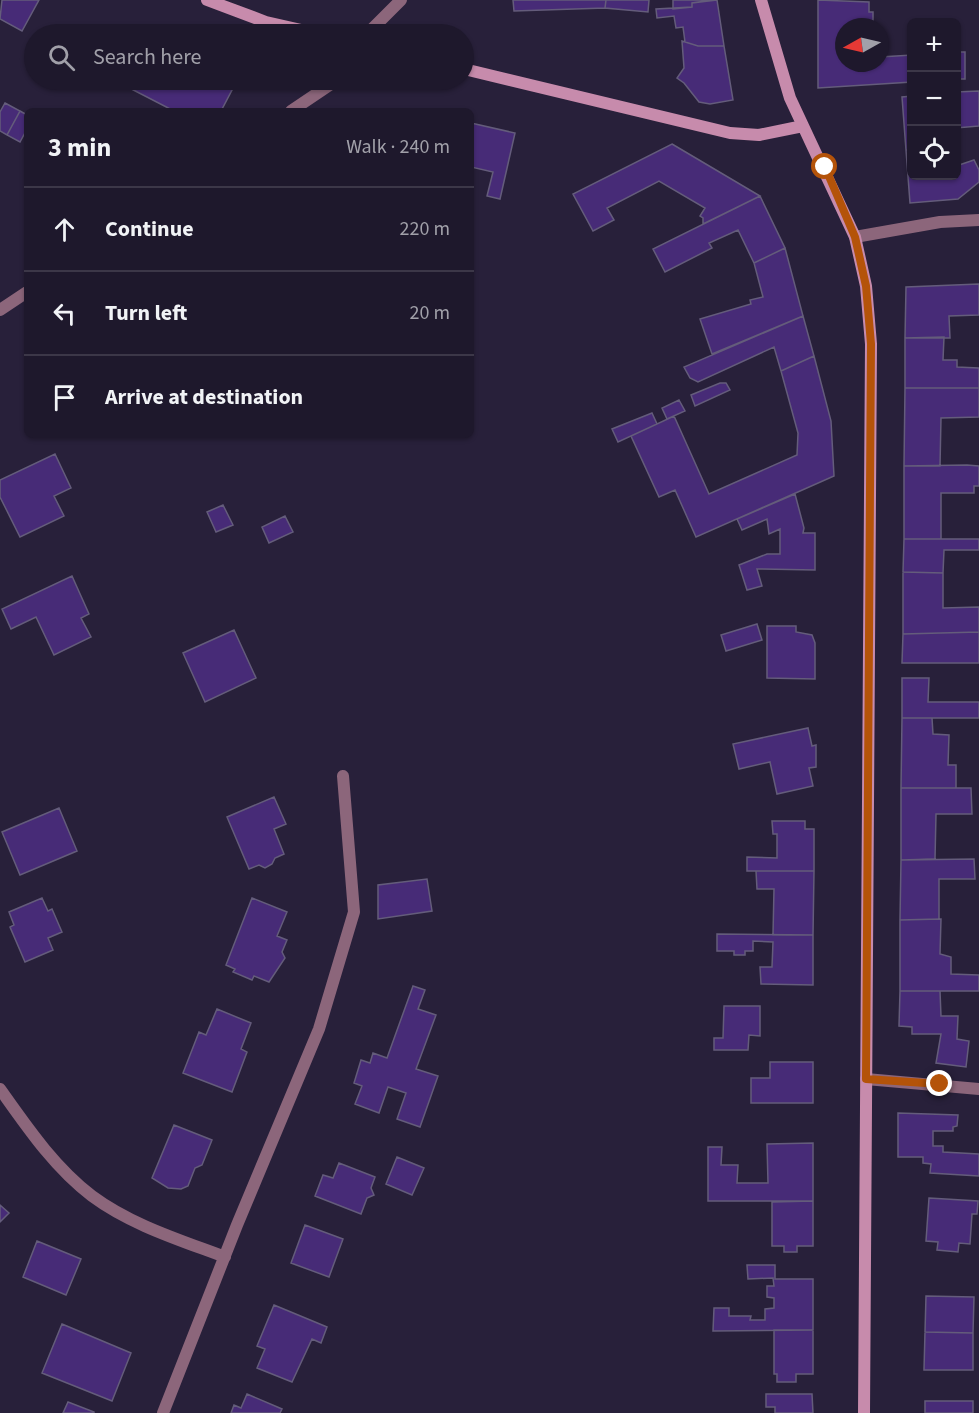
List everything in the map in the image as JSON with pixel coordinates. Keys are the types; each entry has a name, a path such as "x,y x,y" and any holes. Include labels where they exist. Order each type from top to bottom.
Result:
{"street":[{"path":"207,0 275,24"},
{"path":"376,24 401,0"},
{"path":"761,0 783,78 855,237 866,286 871,344 864,1413"},
{"path":"474,71 730,133 759,135 803,126"},
{"path":"295,108 322,90"},
{"path":"855,237 940,222 979,220"},
{"path":"0,310 24,294"},
{"path":"163,1413 319,1029 354,912 343,776"},
{"path":"866,1079 979,1089"},
{"path":"0,1089 41,1147 91,1195 150,1228 225,1257"}],"building":[{"path":"2,0 39,0 22,31 0,19"},
{"path":"513,0 606,0 605,8 514,11"},
{"path":"606,0 649,0 648,12 605,8"},
{"path":"673,0 712,0 692,3 692,7 673,9"},
{"path":"717,0 724,46 698,46 685,42 683,27 676,28 674,16 657,18 656,9 692,7 692,3"},
{"path":"818,0 869,2 869,12 873,12 873,18 835,18 835,72 889,72 889,56 907,55 907,82 818,88"},
{"path":"682,41 698,46 724,46 733,100 710,104 699,102 677,78 684,68"},
{"path":"961,52 965,52 965,79 961,79"},
{"path":"133,90 232,90 223,108 168,108"},
{"path":"979,91 979,126 961,128 961,92"},
{"path":"907,96 907,150 906,150 902,97"},
{"path":"5,103 20,111 7,135 0,131 0,112"},
{"path":"20,111 24,113 24,135 20,142 7,135"},
{"path":"474,124 515,133 500,199 487,196 493,172 474,168"},
{"path":"672,144 760,196 703,224 703,218 700,216 705,208 659,181 607,208 614,220 593,231 573,194"},
{"path":"974,160 979,170 979,182 958,199 910,203 908,180 961,180 961,164"},
{"path":"760,196 785,248 754,263 738,230 709,243 712,248 665,272 653,249"},
{"path":"785,248 803,316 712,354 700,319 751,304 750,300 763,297 754,263"},
{"path":"979,284 979,315 949,316 950,338 905,338 906,287"},
{"path":"803,316 814,356 781,371 774,347 698,382 690,378 684,367"},
{"path":"944,337 943,360 957,360 957,367 979,368 979,388 905,388 905,338"},
{"path":"814,356 831,421 834,476 696,537 675,490 659,497 631,436 674,416 709,494 797,455 798,433 781,371"},
{"path":"720,383 726,383 730,390 695,406 691,395"},
{"path":"905,388 979,388 979,417 941,418 940,466 904,466"},
{"path":"679,400 685,411 667,419 662,408"},
{"path":"652,413 657,424 618,442 612,429"},
{"path":"55,454 71,488 54,496 64,516 20,537 0,497 0,480"},
{"path":"904,466 979,466 979,486 974,486 974,493 941,493 941,539 904,539"},
{"path":"795,494 804,528 803,533 815,533 815,570 757,569 762,586 747,590 739,565 767,554 780,554 780,529 769,534 767,519 742,530 737,519"},
{"path":"223,505 233,525 216,532 207,512"},
{"path":"285,516 293,532 269,543 262,527"},
{"path":"904,539 979,539 979,550 944,550 943,573 903,572"},
{"path":"903,572 943,573 943,608 979,607 979,632 903,634"},
{"path":"72,576 89,614 81,618 91,637 54,655 36,617 11,629 2,609"},
{"path":"757,624 762,640 726,651 721,635"},
{"path":"767,626 796,626 796,632 812,635 815,643 815,679 767,678"},
{"path":"234,630 256,678 205,702 183,653"},
{"path":"979,632 979,663 902,663 903,634"},
{"path":"902,678 929,678 928,702 979,702 979,718 902,718"},
{"path":"902,718 932,718 933,734 949,735 948,765 956,765 956,788 901,788"},
{"path":"808,728 812,746 816,745 816,767 809,768 813,786 777,794 770,762 739,769 733,744"},
{"path":"901,788 971,788 972,814 936,814 935,859 901,860"},
{"path":"274,797 286,824 274,829 284,854 275,858 272,864 265,868 259,865 249,869 227,817"},
{"path":"59,808 77,851 20,875 2,832"},
{"path":"772,821 805,821 805,829 814,829 814,871 747,871 747,857 777,858 777,834 773,834"},
{"path":"974,859 975,879 939,879 939,919 900,920 901,860"},
{"path":"756,871 814,871 813,935 773,935 774,889 757,889"},
{"path":"427,879 432,911 378,919 378,885"},
{"path":"42,898 48,911 52,909 62,932 48,938 53,950 25,962 10,927 14,925 9,912"},
{"path":"252,898 287,912 277,936 287,940 282,952 285,958 269,982 254,976 252,980 233,972 235,969 226,965"},
{"path":"941,919 940,954 951,957 951,974 979,975 979,991 900,991 900,920"},
{"path":"717,934 813,935 813,985 761,984 760,967 772,967 773,942 753,941 753,951 745,951 745,955 734,955 734,951 717,951"},
{"path":"413,986 425,990 418,1009 436,1015 416,1069 438,1076 420,1127 397,1119 406,1093 388,1087 379,1113 355,1104 362,1086 354,1083 361,1060 370,1063 373,1053 387,1058"},
{"path":"900,991 940,991 941,1016 958,1016 957,1039 969,1041 966,1067 936,1063 941,1034 912,1034 912,1027 899,1026"},
{"path":"724,1006 760,1006 760,1036 749,1035 748,1050 714,1050 714,1038 723,1038"},
{"path":"217,1009 251,1023 241,1049 247,1052 232,1092 183,1073 199,1032 206,1035"},
{"path":"770,1062 813,1062 813,1103 751,1103 751,1078 770,1078"},
{"path":"898,1113 958,1115 957,1126 953,1127 953,1131 933,1131 933,1146 943,1146 943,1152 979,1154 979,1176 930,1173 931,1164 923,1163 923,1157 898,1157"},
{"path":"174,1125 212,1140 202,1165 195,1168 188,1186 181,1189 168,1188 152,1178"},
{"path":"813,1143 813,1201 708,1201 708,1147 722,1147 721,1165 738,1165 737,1183 768,1183 767,1144"},
{"path":"397,1157 424,1168 412,1195 386,1184"},
{"path":"339,1163 375,1177 371,1188 374,1195 367,1198 361,1214 315,1196 323,1175 333,1178"},
{"path":"929,1198 978,1201 977,1214 972,1214 970,1244 959,1243 958,1252 937,1250 938,1242 926,1241"},
{"path":"813,1201 813,1246 797,1246 797,1252 784,1252 784,1246 772,1246 772,1202"},
{"path":"0,1205 9,1213 0,1222"},
{"path":"305,1225 343,1239 329,1277 291,1263"},
{"path":"37,1241 81,1259 66,1295 23,1277"},
{"path":"747,1265 775,1265 775,1279 813,1279 813,1330 713,1331 714,1308 729,1308 729,1316 751,1316 750,1320 765,1320 765,1309 774,1308 774,1298 767,1297 767,1286 774,1286 773,1278 748,1279"},
{"path":"926,1296 974,1297 973,1333 925,1332"},
{"path":"274,1305 327,1327 321,1343 312,1339 292,1382 257,1368 265,1349 257,1346"},
{"path":"62,1324 131,1353 112,1401 42,1373"},
{"path":"774,1330 813,1330 813,1374 796,1374 796,1382 777,1382 777,1374 774,1374"},
{"path":"925,1332 973,1333 973,1370 924,1370"},
{"path":"247,1394 282,1409 280,1413 231,1413 234,1405 241,1408"},
{"path":"766,1394 812,1394 813,1413 775,1413 775,1407 766,1407"},
{"path":"925,1401 973,1401 973,1413 925,1413"},
{"path":"68,1402 94,1412 94,1413 63,1413"}],"route":[{"path":"825,167 848,218 862,263 871,344 866,1079 940,1084"}]}
